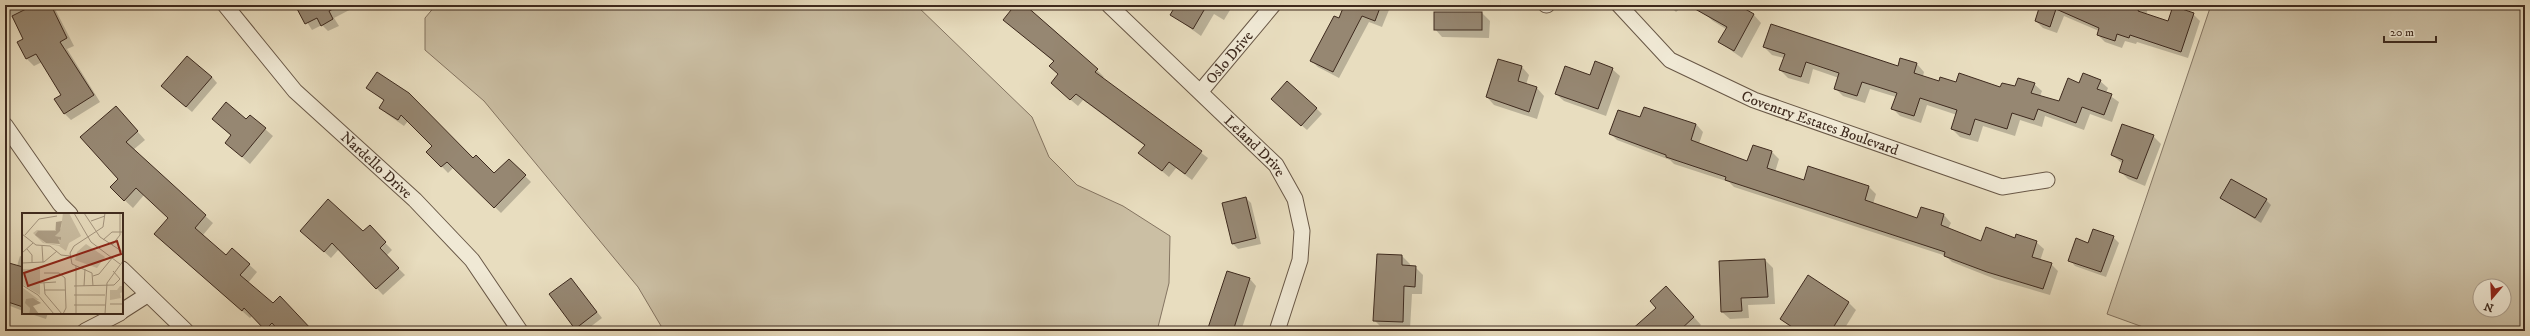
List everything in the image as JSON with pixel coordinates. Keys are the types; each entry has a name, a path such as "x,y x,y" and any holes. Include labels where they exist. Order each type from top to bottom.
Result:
{"street":[{"name":"Nardello Drive","path":"225,5 295,91 415,200 472,260 520,331"},
{"name":"Leland Drive","path":"1109,5 1201,91 1276,165 1295,199 1302,231 1300,260 1277,331"},
{"name":"Oslo Drive","path":"1201,91 1273,5"},
{"name":"Coventry Estates Boulevard","path":"1619,5 1670,60 1754,100 2002,187 2047,180"},
{"path":"5,125 60,204 69,213"},
{"path":"123,269 147,295 186,331"},
{"path":"123,311 147,295"},
{"path":"85,331 117,314"}],"shaded area":[{"path":"436,5 916,5 1032,117 1049,157 1077,185 1123,206 1170,236 1169,283 1157,331 664,331 638,287 484,101 425,50 425,18"},
{"path":"2211,5 2525,5 2525,331 2154,331 2107,314"}],"building":[{"path":"34,5 51,5 67,38 60,42 94,95 64,114 54,99 61,95 36,54 26,59 17,42 23,39 12,16"},
{"path":"295,5 341,5 329,11 333,19 321,26 317,18 305,24"},
{"path":"1015,5 1025,5 1098,69 1095,72 1202,151 1185,174 1169,162 1162,171 1138,153 1145,145 1076,94 1070,100 1051,83 1058,74 1049,66 1054,61 1003,20"},
{"path":"1176,5 1207,5 1193,29 1170,15"},
{"path":"1336,5 1381,5 1375,21 1362,16 1333,72 1310,61 1334,16 1339,18 1343,8"},
{"path":"1688,5 1738,5 1754,14 1734,51 1718,42 1727,27"},
{"path":"2040,5 2140,5 2138,11 2168,21 2173,6 2194,13 2181,52 2130,35 2129,38 2117,34 2115,41 2097,35 2099,28 2056,9 2050,27 2035,21"},
{"path":"1434,12 1482,12 1482,30 1434,30"},
{"path":"1771,24 1898,66 1900,58 1917,63 1914,73 1939,81 1940,77 1956,82 1959,73 2000,87 2002,83 2015,86 2018,78 2035,83 2031,93 2059,101 2068,78 2079,83 2083,73 2101,80 2097,89 2112,94 2104,115 2082,107 2076,123 2038,109 2034,120 2012,113 2007,129 1975,119 1970,135 1951,129 1957,110 1920,98 1914,116 1891,109 1897,93 1862,82 1857,96 1834,89 1839,73 1806,62 1801,77 1779,70 1785,54 1763,47"},
{"path":"187,56 212,77 186,107 161,86"},
{"path":"1498,59 1522,66 1518,81 1537,87 1529,112 1486,97"},
{"path":"1595,61 1613,68 1598,109 1555,94 1565,66 1590,75"},
{"path":"377,72 409,93 473,158 476,155 494,173 509,159 526,175 494,208 447,162 441,167 426,152 432,146 401,115 398,120 379,108 384,100 366,88"},
{"path":"1287,81 1317,108 1301,126 1271,99"},
{"path":"226,102 246,119 250,115 266,128 242,157 225,143 231,135 212,119"},
{"path":"116,106 138,131 126,142 206,215 195,228 226,255 232,248 250,264 240,275 273,303 280,296 313,331 279,331 272,323 265,330 244,308 242,311 154,234 168,218 136,188 124,201 110,187 118,179 80,137"},
{"path":"1644,107 1696,124 1691,140 1747,161 1753,145 1772,151 1767,168 1804,180 1808,166 1869,186 1865,200 1917,218 1921,207 1944,214 1941,225 1981,241 1986,227 2015,238 2016,234 2037,241 2032,257 2052,263 2043,289 1987,272 1944,256 1945,252 1725,180 1726,177 1666,157 1666,155 1609,134 1618,110 1640,117"},
{"path":"2122,124 2154,135 2137,179 2119,172 2123,160 2111,155"},
{"path":"2231,179 2267,199 2255,218 2220,198"},
{"path":"1246,197 1256,238 1232,244 1222,203"},
{"path":"328,199 363,231 370,225 386,242 380,248 399,268 376,289 332,243 324,252 300,231"},
{"path":"2093,229 2114,236 2101,272 2068,261 2076,238 2088,243"},
{"path":"1377,254 1402,255 1402,265 1416,266 1415,287 1404,286 1403,322 1373,321"},
{"path":"1765,259 1768,297 1741,298 1742,311 1721,312 1719,261"},
{"path":"9,263 22,267 22,307 5,301 5,277"},
{"path":"1227,271 1250,278 1233,331 1207,331"},
{"path":"1808,275 1849,302 1831,331 1798,331 1780,319"},
{"path":"571,278 597,312 575,329 549,294"},
{"path":"1666,286 1694,317 1679,331 1630,331 1656,308 1650,301"}]}
